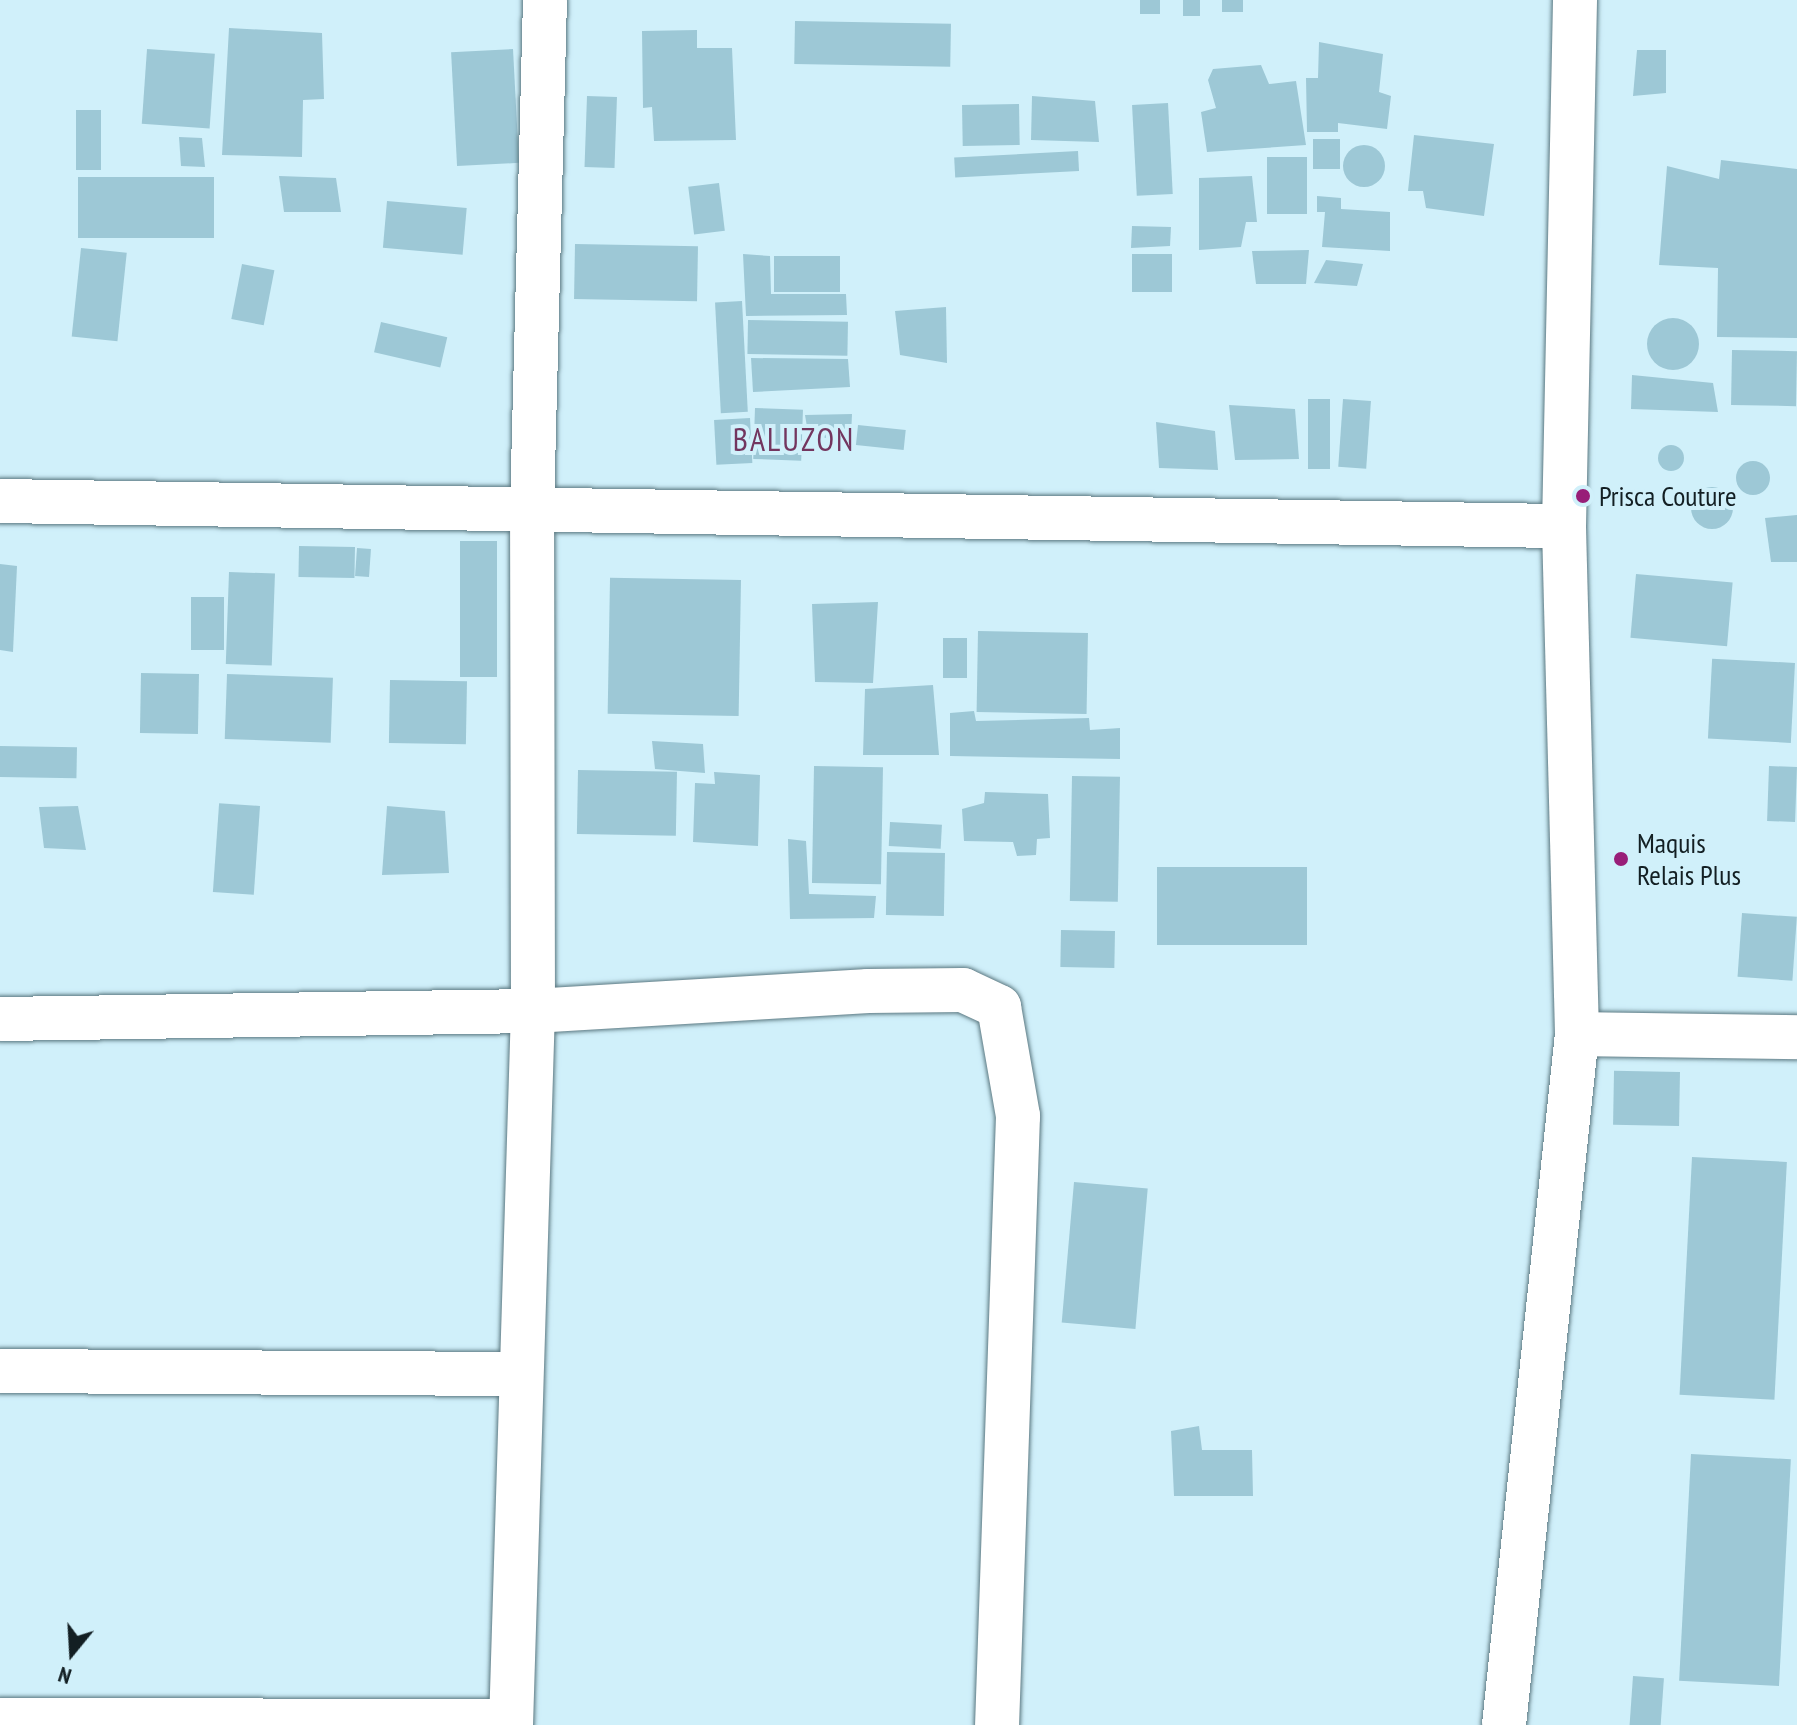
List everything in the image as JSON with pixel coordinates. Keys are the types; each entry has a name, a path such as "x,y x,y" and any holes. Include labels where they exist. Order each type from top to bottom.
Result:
{"street":[{"path":"0,1720 511,1723 518,1374 533,1011 532,509 545,0"},
{"path":"1504,1725 1577,1034 1564,526 1575,0"},
{"path":"0,501 1564,526"},
{"path":"0,1019 533,1011 963,990 999,1007 1018,1116 997,1725"},
{"path":"1577,1034 1797,1037"},
{"path":"0,1371 518,1374"}],"building":[{"path":"1140,0 1160,0 1160,14 1140,14"},
{"path":"1183,0 1200,0 1200,16 1183,16"},
{"path":"1222,0 1243,0 1243,12 1222,12"},
{"path":"795,21 951,24 950,67 794,64"},
{"path":"229,28 322,33 324,99 303,100 302,157 222,155"},
{"path":"697,30 697,48 732,48 736,140 654,141 652,107 643,108 642,31"},
{"path":"1319,42 1383,54 1379,92 1391,96 1387,129 1338,123 1338,132 1307,132 1306,78 1318,78"},
{"path":"147,49 215,54 210,129 142,124"},
{"path":"513,49 519,163 457,166 451,52"},
{"path":"1637,50 1666,50 1666,93 1633,96"},
{"path":"1261,65 1269,84 1296,81 1306,145 1207,152 1201,112 1216,108 1208,80 1213,69"},
{"path":"587,96 617,97 615,168 585,167"},
{"path":"1032,96 1095,101 1099,142 1031,140"},
{"path":"1168,103 1173,194 1137,196 1132,105"},
{"path":"1019,104 1020,145 963,146 962,105"},
{"path":"76,110 101,110 101,170 76,170"},
{"path":"1414,135 1494,144 1484,216 1426,208 1423,191 1408,191"},
{"path":"179,137 202,138 205,167 181,166"},
{"path":"1313,139 1340,139 1340,169 1313,169"},
{"path":"1364,145 1379,151 1385,166 1379,181 1364,187 1349,181 1343,166 1349,151"},
{"path":"1078,151 1079,171 955,177 954,157"},
{"path":"1267,157 1307,157 1307,214 1267,214"},
{"path":"1721,160 1797,169 1797,338 1717,337 1718,268 1659,265 1667,166 1719,179"},
{"path":"279,176 336,178 341,212 284,212"},
{"path":"1252,176 1257,222 1246,222 1241,247 1199,250 1199,178"},
{"path":"78,177 214,177 214,238 78,238"},
{"path":"719,183 725,231 694,234 688,187"},
{"path":"1317,196 1341,198 1341,209 1390,212 1390,251 1322,247 1325,212 1317,212"},
{"path":"387,201 467,208 463,255 383,248"},
{"path":"1132,226 1171,227 1170,246 1131,248"},
{"path":"575,244 698,246 697,301 574,299"},
{"path":"81,248 127,253 117,341 72,337"},
{"path":"1309,250 1306,284 1256,284 1252,251"},
{"path":"743,254 770,256 771,294 846,294 847,315 746,316"},
{"path":"1132,254 1172,254 1172,292 1132,292"},
{"path":"774,256 840,256 840,292 774,292"},
{"path":"1326,260 1363,264 1357,286 1314,283"},
{"path":"242,264 274,270 264,325 231,319"},
{"path":"742,301 748,412 721,413 715,302"},
{"path":"946,307 947,363 900,355 895,311"},
{"path":"1673,318 1692,325 1699,344 1692,363 1673,370 1654,363 1647,344 1654,325"},
{"path":"748,320 848,322 847,356 747,354"},
{"path":"381,322 447,337 440,368 374,352"},
{"path":"1732,350 1797,351 1796,406 1731,405"},
{"path":"751,358 848,359 850,387 753,392"},
{"path":"1632,375 1713,383 1718,412 1631,409"},
{"path":"1308,399 1330,399 1330,469 1308,469"},
{"path":"1343,399 1371,401 1366,469 1338,467"},
{"path":"1229,405 1295,409 1299,459 1235,460"},
{"path":"755,408 803,410 801,461 753,459"},
{"path":"852,414 851,436 809,439 805,415"},
{"path":"750,418 752,463 716,465 714,420"},
{"path":"1156,422 1215,431 1218,470 1159,468"},
{"path":"858,425 906,430 904,450 856,445"},
{"path":"1671,445 1680,449 1684,458 1680,467 1671,471 1662,467 1658,458 1662,449"},
{"path":"1753,461 1765,466 1770,478 1765,490 1753,495 1741,490 1736,478 1741,466"},
{"path":"1712,487 1727,493 1733,508 1727,523 1712,529 1697,523 1691,508 1697,493"},
{"path":"1797,515 1797,562 1771,562 1765,518"},
{"path":"460,541 497,541 497,677 460,677"},
{"path":"299,546 355,547 354,578 298,577"},
{"path":"357,548 371,549 369,577 355,576"},
{"path":"0,564 17,566 13,652 0,650"},
{"path":"229,572 275,574 272,666 226,664"},
{"path":"1636,574 1733,582 1727,646 1630,638"},
{"path":"610,578 741,580 739,716 608,714"},
{"path":"191,597 224,597 224,650 191,650"},
{"path":"878,602 873,683 815,682 812,604"},
{"path":"978,631 1088,633 1087,714 977,712"},
{"path":"943,638 967,638 967,678 943,678"},
{"path":"1712,659 1795,663 1791,743 1708,739"},
{"path":"141,673 199,674 198,734 140,733"},
{"path":"227,674 333,678 331,743 225,739"},
{"path":"390,680 467,681 466,744 389,743"},
{"path":"933,685 939,755 863,755 865,689"},
{"path":"974,711 976,721 1089,718 1090,730 1120,728 1120,759 950,756 950,713"},
{"path":"652,741 703,744 705,773 655,769"},
{"path":"0,746 77,747 76,778 0,777"},
{"path":"814,766 883,767 881,884 812,883"},
{"path":"1769,766 1797,767 1795,822 1767,821"},
{"path":"578,770 677,772 676,836 577,834"},
{"path":"714,772 760,775 758,846 693,842 695,783 715,784"},
{"path":"1072,776 1120,777 1118,902 1070,901"},
{"path":"985,792 1048,794 1050,838 1037,839 1036,855 1017,856 1013,842 964,841 962,809 984,803"},
{"path":"219,803 260,806 254,895 213,892"},
{"path":"78,806 86,850 44,848 39,807"},
{"path":"387,806 445,811 449,873 382,875"},
{"path":"890,822 942,825 941,849 889,846"},
{"path":"788,839 806,841 809,894 876,896 874,918 790,919"},
{"path":"887,852 945,853 944,916 886,915"},
{"path":"1157,867 1307,867 1307,945 1157,945"},
{"path":"1742,913 1797,917 1792,981 1738,977"},
{"path":"1061,930 1115,931 1114,968 1060,967"},
{"path":"1614,1071 1680,1072 1679,1126 1613,1125"},
{"path":"1692,1157 1787,1162 1774,1400 1680,1395"},
{"path":"1074,1182 1148,1188 1135,1329 1062,1322"},
{"path":"1199,1426 1202,1450 1252,1450 1253,1496 1174,1496 1171,1431"},
{"path":"1691,1454 1791,1459 1779,1686 1679,1681"},
{"path":"1633,1676 1664,1678 1661,1725 1630,1725"}],"place":[{"name":"Prisca Couture","path":"1583,496"},
{"name":"Maquis Relais Plus","path":"1621,859"}],"district":[{"name":"BALUZON","path":"794,439"}]}
